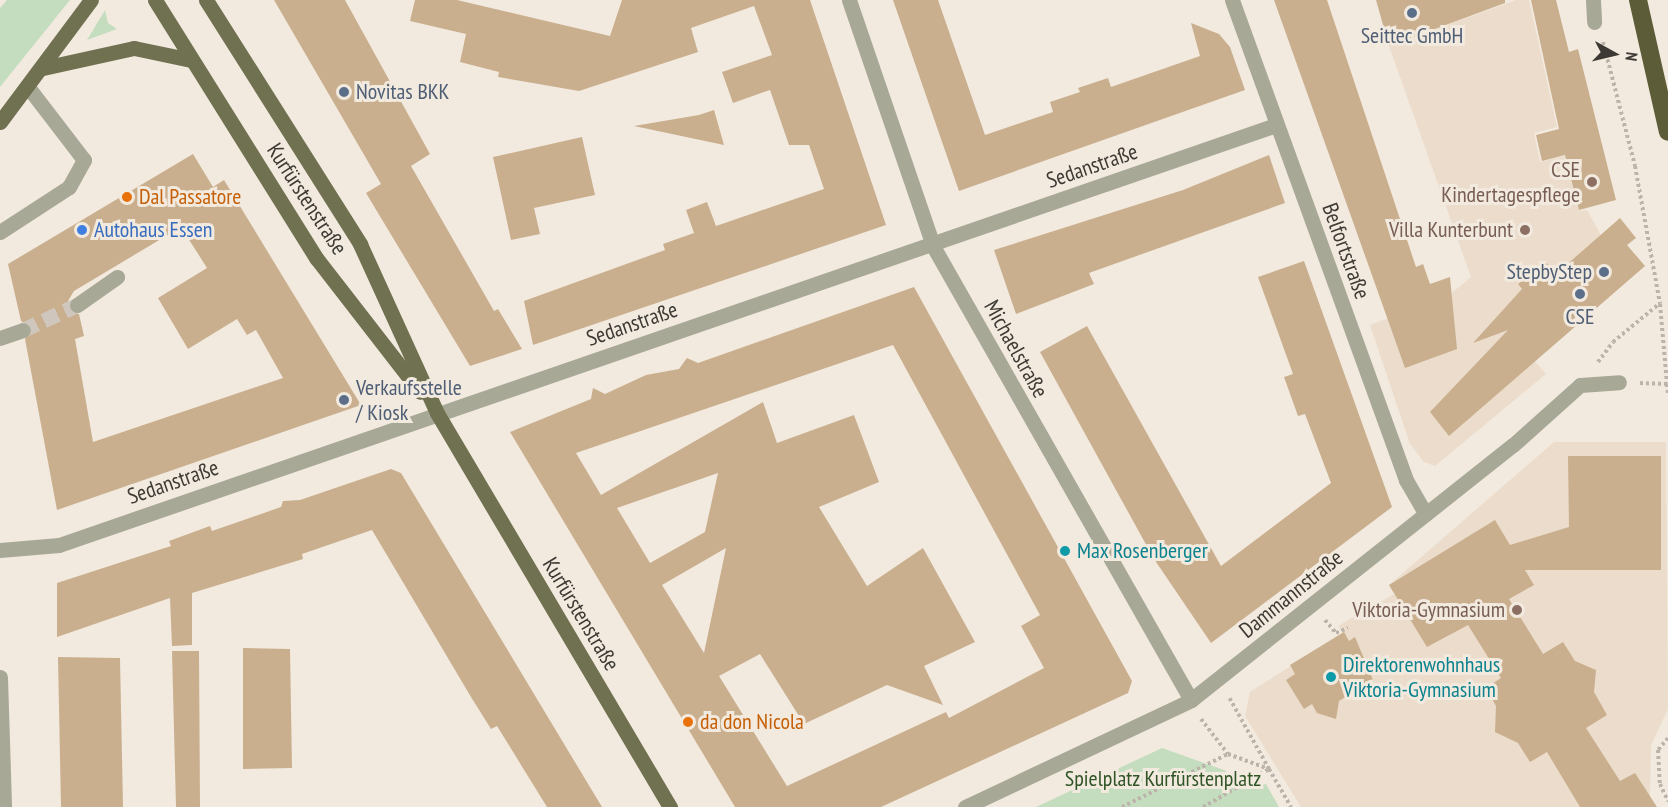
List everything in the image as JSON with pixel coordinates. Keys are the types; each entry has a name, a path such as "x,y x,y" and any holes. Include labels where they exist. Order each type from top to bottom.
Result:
{"highway":[{"path":"1638,0 1668,132"}],"main road":[{"path":"0,122 43,68 92,0"},
{"name":"Kurfürstenstraße","path":"154,0 317,259 436,413"},
{"name":"Kurfürstenstraße","path":"206,0 360,244 436,413 670,807"},
{"path":"43,68 134,48 191,60"}],"street":[{"name":"Michaelstraße","path":"849,0 933,246 1191,700"},
{"name":"Belfortstraße","path":"1232,0 1406,480 1426,514"},
{"path":"1593,0 1594,22"},
{"path":"0,232 69,187 84,160 28,87"},
{"name":"Sedanstraße","path":"0,549 58,545 436,413 933,246 1276,125"},
{"path":"77,305 117,278"},
{"path":"0,338 23,330"},
{"path":"1580,385 1619,382"},
{"name":"Dammannstraße","path":"965,807 1191,700 1220,680 1426,514 1580,385"},
{"path":"0,677 3,807"}],"path":[{"path":"1594,22 1635,166 1660,304 1668,393"},
{"path":"1580,385 1613,342 1660,304"},
{"path":"1619,382 1667,384"},
{"path":"1220,680 1291,807"},
{"path":"1191,700 1217,746 1228,754 1269,769"},
{"path":"1668,738 1658,750 1660,784 1668,801"},
{"path":"1122,807 1228,754"},
{"path":"1203,807 1269,769"}],"shaded area":[{"name":"Villa Kunterbunt","path":"1516,0 1529,0 1557,127 1534,133 1540,162 1565,156 1579,211 1587,210 1601,235 1556,274 1544,261 1518,284 1529,297 1500,322 1546,374 1435,466 1424,462 1410,444 1370,325 1447,297 1471,277 1389,46"},
{"name":"Viktoria-Gymnasium","path":"1554,442 1666,442 1668,709 1651,745 1650,796 1655,807 1301,807 1245,716 1250,692 1343,633 1338,626 1394,594 1389,585"}],"green space":[{"path":"7,0 70,0 0,87 0,8"},
{"path":"105,10 108,23 117,29 87,40"},
{"name":"Spielplatz Kurfürstenplatz","path":"1162,748 1224,770 1250,786 1266,784 1279,807 1036,807"}],"building":[{"path":"274,0 345,0 430,154 411,166 494,311 498,309 522,349 470,366 366,193 381,184"},
{"path":"415,0 457,0 610,36 622,0 810,0 886,225 533,345 524,301 665,250 663,244 694,233 686,210 707,202 716,226 824,189 809,145 789,145 770,90 733,103 722,72 772,55 754,6 691,28 698,52 579,91 498,77 499,72 460,62 466,34 410,21"},
{"path":"893,0 938,0 985,135 1053,112 1050,102 1080,92 1078,88 1108,78 1111,87 1200,56 1191,23 1219,34 1230,47 1245,90 959,191"},
{"path":"1274,0 1327,0 1416,267 1423,264 1430,284 1450,277 1457,349 1405,368"},
{"name":"Seittec GmbH","path":"1376,0 1505,0 1505,3 1389,46"},
{"path":"1531,0 1556,0 1569,52 1578,49 1616,200 1579,210 1565,155 1542,161 1536,135 1559,129"},
{"path":"714,110 724,145 634,126 699,115"},
{"path":"582,137 595,195 534,208 540,234 511,240 493,157"},
{"path":"193,154 213,187 224,180 361,405 57,510 25,339 32,327 21,321 8,264","holes":["181,227 207,268 158,298 188,349 237,319 247,335 256,330 283,378 93,442 75,339 84,336 79,314 69,311 68,301 74,291"]},
{"path":"1269,155 1285,203 1089,273 1094,284 1016,314 994,250 1183,190"},
{"path":"1620,218 1636,238 1627,245 1645,266 1449,436 1430,412 1508,330 1473,343 1522,289 1518,284 1545,261 1556,274"},
{"path":"1304,261 1392,507 1211,643 1154,559 1040,352 1087,326 1221,566 1331,483 1305,414 1298,416 1284,377 1293,374 1258,277"},
{"path":"914,287 1132,681 1128,693 881,807 735,807 510,432 591,399 593,388 605,394 646,375 679,369 687,358 698,363","holes":["893,345 1040,615 1021,626 1044,668 949,718 946,712 787,786 719,676 760,654 804,724 887,685 943,705 924,666 975,642 923,548 867,586 819,507 879,482 854,415 777,443 763,402 601,495 576,453","718,473 705,532 650,563 617,508","726,548 704,653 662,585"]},
{"name":"Viktoria-Gymnasium","path":"1568,456 1661,456 1661,570 1525,570 1534,585 1509,599 1543,654 1563,642 1575,661 1596,670 1594,692 1607,715 1586,728 1620,781 1635,773 1657,807 1580,807 1547,752 1530,762 1518,743 1495,732 1496,706 1486,688 1501,678 1468,625 1427,647 1389,585 1495,520 1510,545 1569,527"},
{"path":"391,469 401,473 602,807 547,807 497,726 491,729 372,530 302,554 303,559 192,593 192,645 172,646 170,598 57,637 57,583 171,546 169,541 210,526 212,531 281,507 283,501 300,500"},
{"name":"Direktorenwohnhaus Viktoria-Gymnasium","path":"1344,632 1349,641 1355,637 1373,680 1339,701 1336,719 1317,713 1312,704 1304,709 1286,680 1295,674 1290,665"},
{"path":"243,648 290,649 292,768 243,769"},
{"path":"172,651 199,651 200,807 176,807"},
{"path":"58,657 120,658 123,807 61,807"}],"tunnel":[{"path":"23,330 77,305"}],"place":[{"name":"Seittec GmbH","path":"1412,13"},
{"name":"Novitas BKK","path":"344,92"},
{"name":"CSE Kindertagespflege","path":"1592,182"},
{"name":"Dal Passatore","path":"127,197"},
{"name":"Autohaus Essen","path":"82,230"},
{"name":"Villa Kunterbunt","path":"1525,230"},
{"name":"StepbyStep","path":"1604,272"},
{"name":"CSE","path":"1580,294"},
{"name":"Verkaufsstelle / Kiosk","path":"344,400"},
{"name":"Max Rosenberger","path":"1065,551"},
{"name":"Viktoria-Gymnasium","path":"1517,610"},
{"name":"Direktorenwohnhaus Viktoria-Gymnasium","path":"1331,677"},
{"name":"da don Nicola","path":"688,722"}]}
